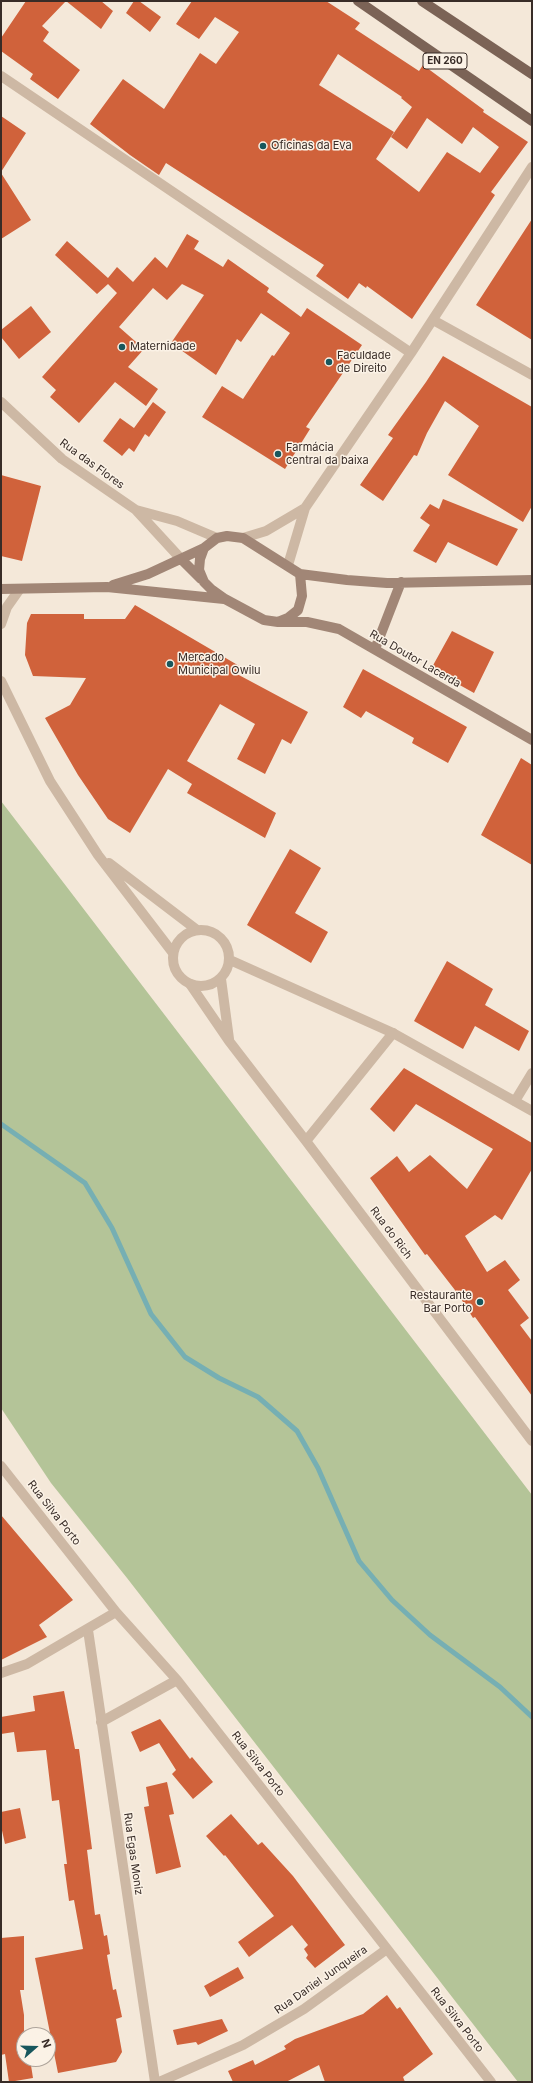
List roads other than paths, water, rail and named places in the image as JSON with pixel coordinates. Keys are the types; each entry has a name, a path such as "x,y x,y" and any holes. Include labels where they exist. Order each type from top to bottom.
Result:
{"main road":[{"name":"EN 260","path":"358,1 532,121"},
{"path":"422,1 532,74"},
{"path":"204,582 199,570 200,558 204,548 217,538 227,536 243,538 288,565 300,574 347,580 401,582 532,580"},
{"name":"Rua Doutor Lacerda","path":"107,587 148,574 182,560 204,548"},
{"name":"Rua Doutor Lacerda","path":"182,560 204,582 225,599 264,620 278,622 307,622 339,629 532,740"},
{"path":"278,622 288,618 298,610 302,596 300,574"},
{"path":"375,649 401,582"},
{"name":"Rua Doutor Lacerda","path":"1,590 107,587 225,599"}],"street":[{"path":"1,76 411,354"},
{"path":"288,565 305,508 411,354 532,167"},
{"path":"433,320 532,375"},
{"name":"Rua das Flores","path":"1,402 62,459 136,510 182,560"},
{"path":"243,538 266,531 305,508"},
{"name":"Rua das Flores","path":"136,510 177,522 217,538"},
{"path":"1,624 7,607 18,590"},
{"path":"1,681 50,781 98,855 173,953 176,971 182,979 190,984 200,987 211,985 221,979 227,970 230,960 228,949 222,939 215,933 206,930 197,930 182,938 173,953"},
{"path":"98,855 197,930"},
{"path":"230,960 393,1033 532,1110"},
{"path":"221,979 229,1041"},
{"name":"Rua do Rich","path":"190,984 229,1041 532,1441"},
{"path":"306,1141 393,1033"},
{"path":"515,1101 532,1073"},
{"name":"Rua Silva Porto","path":"1,1466 116,1612 177,1680 491,2082"},
{"path":"1,1673 27,1664 88,1630 116,1612"},
{"name":"Rua Egas Moniz","path":"88,1630 155,2082"},
{"path":"102,1722 177,1680"},
{"name":"Rua Daniel Junqueira","path":"159,2082 243,2045 304,2010 387,1949"}],"waterway":[{"path":"1,1124 85,1183 112,1228 151,1314 185,1357 219,1378 258,1397 297,1431 318,1468 359,1561 392,1600 430,1635 500,1687 532,1717"}],"place":[{"name":"Oficinas da Eva","path":"263,146"},
{"name":"Maternidade","path":"122,347"},
{"name":"Faculdade de Direito","path":"329,362"},
{"name":"Farmácia central da baixa","path":"278,454"},
{"name":"Mercado Municipal Owilu","path":"170,664"},
{"name":"Restaurante Bar Porto","path":"480,1302"}]}
